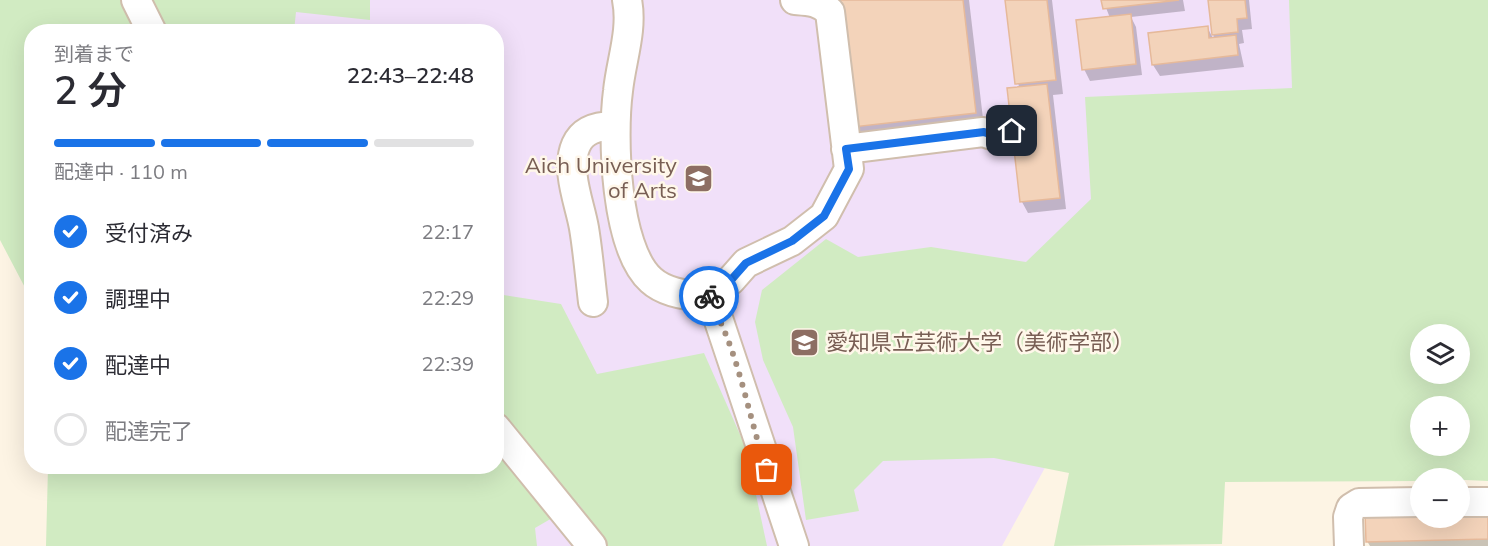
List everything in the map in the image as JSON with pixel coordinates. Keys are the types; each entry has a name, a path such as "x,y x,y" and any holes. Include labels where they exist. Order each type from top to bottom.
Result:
{"street":[{"path":"136,0 148,24"},
{"path":"627,0 628,31 615,126 616,168 630,249 636,263 651,281 668,290 707,297 731,280 746,263 792,241 824,216 849,169 830,12 823,5 813,1 795,0"},
{"path":"593,302 584,226 573,174 573,156 582,137 592,129 615,126"},
{"path":"846,149 984,132 992,135 1012,131"},
{"path":"707,297 716,312 729,346 761,451 794,546"},
{"path":"504,438 592,546"},
{"path":"1349,546 1348,517 1351,508 1359,503 1410,502"},
{"path":"1470,502 1488,502"}],"shaded area":[{"name":"愛知県立芸術大学（美術学部）","path":"111,0 1488,0 1182,218 1002,546 516,546 498,474 504,474 504,24 123,24"}],"green space":[{"path":"0,0 370,0 370,20 296,12 295,24 24,24 24,286 0,240"},
{"path":"1289,0 1488,0 1488,481 1470,480 1470,468 1410,468 1410,481 1225,482 1222,544 1054,546 1069,473 994,458 883,461 854,490 859,511 806,520 793,427 763,360 755,322 762,290 826,239 858,257 931,247 1026,262 1091,199 1085,97 1292,88"},
{"path":"504,295 561,304 597,374 704,353 746,448 767,546 608,546 578,503 535,528 537,546 46,546 48,474 504,474"}],"building":[{"path":"838,0 963,0 976,113 853,127"},
{"path":"1005,0 1047,0 1056,80 1015,84"},
{"path":"1101,0 1179,0 1103,9"},
{"path":"1208,0 1245,0 1247,18 1237,19 1238,32 1212,35"},
{"path":"1131,14 1136,64 1082,70 1076,20"},
{"path":"1208,26 1209,38 1236,35 1238,55 1152,65 1148,33"},
{"path":"1047,84 1060,198 1020,202 1007,88"},
{"path":"1488,509 1488,539 1366,542 1365,512 1410,511 1410,528 1470,528 1470,510"}],"way so far":[{"path":"709,296 707,297 716,312 729,346 767,470"}],"place":[{"name":"Aich University of Arts","path":"698,178"},
{"name":"愛知県立芸術大学（美術学部）","path":"805,342"}],"route":[{"path":"709,296 731,280 746,263 792,241 824,216 849,169 846,149 984,132 992,135 1012,131"}]}
